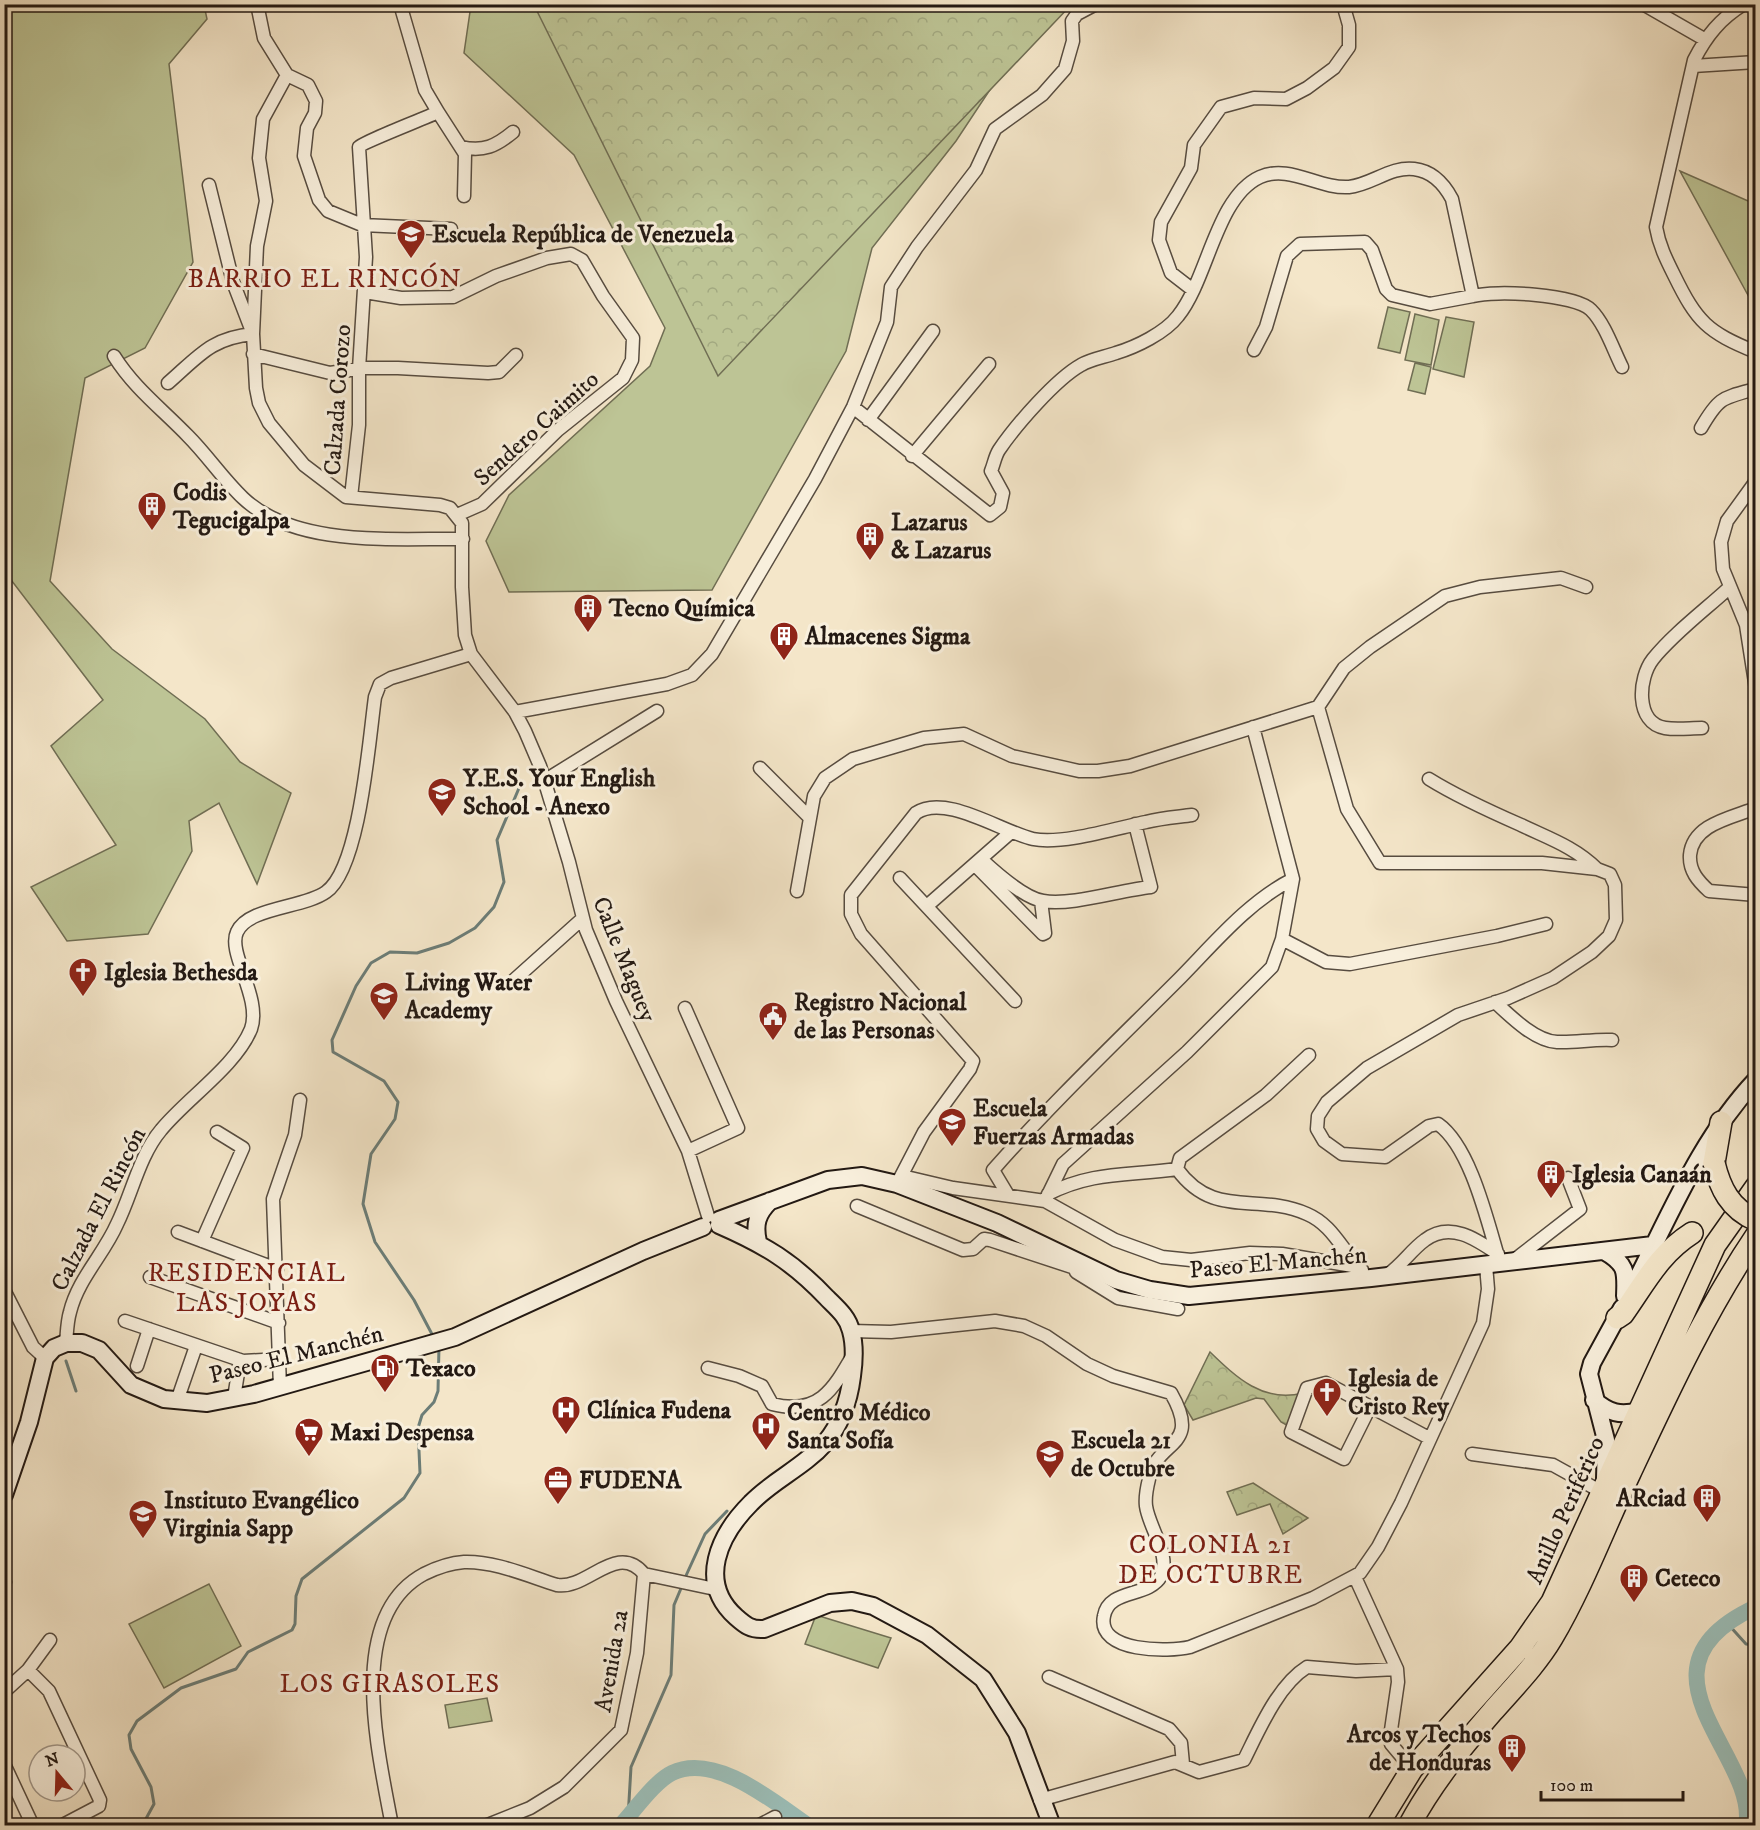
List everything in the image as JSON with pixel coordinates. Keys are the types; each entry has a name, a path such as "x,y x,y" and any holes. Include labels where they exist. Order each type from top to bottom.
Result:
{"highway":[{"path":"1686,1358 1717,1280 1755,1220 1743,1215 1728,1200 1719,1183 1714,1163 1721,1122"},
{"name":"Anillo Periférico","path":"1377,1826 1412,1769 1520,1648 1552,1602 1602,1487 1715,1245 1755,1187"},
{"path":"1621,1310 1623,1314 1672,1245 1700,1232 1653,1245"},
{"name":"Anillo Periférico","path":"1409,1826 1441,1772 1537,1661 1551,1640 1582,1585 1629,1474 1686,1358 1734,1269 1755,1236"},
{"path":"1399,1826 1444,1760 1551,1640"},
{"path":"1386,1826 1425,1763 1512,1666 1520,1648"}],"street":[{"path":"257,4 264,38 287,75 308,85 316,101 317,107 307,128 304,156 319,200 328,211 362,225 451,229"},
{"path":"400,4 425,90 461,147 466,163 465,196"},
{"path":"515,712 667,684 692,675 712,654 729,630 853,407 886,322 891,287 976,170 995,129 1042,95 1065,69 1072,41 1072,21 1077,14 1096,4"},
{"path":"1193,290 1171,273 1164,261 1159,240 1161,222 1191,168 1194,145 1221,107 1254,98 1286,99 1307,88 1334,68 1349,47 1349,25 1343,4"},
{"path":"1643,4 1704,39"},
{"path":"1744,4 1723,17 1704,39 1693,66 1656,227 1659,244 1691,310 1725,340 1755,352"},
{"path":"1693,66 1755,62"},
{"path":"287,75 263,119 259,158 266,201 257,246 253,354 256,388 268,423 304,465 331,487 351,497 440,505 450,508 457,514"},
{"name":"Calzada Corozo","path":"351,497 358,425 358,369 366,257 362,225 359,147 368,140 392,133 438,112"},
{"path":"461,147 472,150 494,147 513,132"},
{"path":"853,407 912,456 990,515 995,513 1000,507 1003,493 992,471 998,452 1044,396 1081,365 1120,352 1152,336 1178,317 1193,290 1228,212 1243,188 1262,176 1284,172 1322,185 1350,187 1396,171 1414,169 1430,174 1444,185 1452,199 1473,296"},
{"path":"209,185 233,282 253,334"},
{"path":"1254,350 1266,327 1287,256 1299,244 1365,242 1372,250 1386,289 1397,297 1430,304 1512,292 1586,306 1599,322 1622,367"},
{"name":"Sendero Caimito","path":"365,292 401,298 453,297 496,276 565,254 582,260 603,296 628,330 634,345 632,360 623,378 558,430 482,504 457,514"},
{"path":"868,420 933,332"},
{"path":"168,383 216,343 230,336 253,334"},
{"path":"253,354 330,373 358,369 398,368 499,372 516,355"},
{"path":"114,356 130,381 188,435 242,497 274,518 332,535 462,538"},
{"path":"912,456 989,364"},
{"path":"1701,428 1714,406 1725,396 1755,388"},
{"path":"1755,481 1727,521 1721,542 1724,569 1746,625 1754,667 1755,689"},
{"name":"Calle Maguey","path":"457,514 462,523 465,635 471,654 515,712 544,781 569,862 582,919 616,1001 688,1151 712,1222"},
{"path":"797,891 814,796 825,778 853,759 924,738 964,734 1012,756 1079,771 1098,771 1179,752 1318,707 1344,669 1370,647 1445,596 1480,587 1561,578 1586,587"},
{"path":"1702,728 1664,728 1653,723 1646,715 1641,700 1643,683 1653,659 1730,587"},
{"name":"Calzada El Rincón","path":"66,1343 70,1312 79,1288 116,1227 147,1149 161,1129 230,1059 251,1028 253,1011 248,982 235,948 236,932 246,921 318,898 336,883 357,825 375,698 381,684 391,678 471,654"},
{"path":"851,1331 891,1332 995,1321 1024,1326 1046,1336 1087,1364 1113,1376 1171,1393 1182,1412 1181,1427 1175,1444 1158,1458 1149,1477 1146,1505 1164,1564 1157,1581 1119,1598 1108,1606 1104,1616 1104,1626 1113,1638 1152,1651 1170,1652 1190,1647 1312,1598 1355,1577 1378,1547 1483,1323 1499,1261 1468,1169 1446,1130 1438,1124 1429,1126 1386,1157 1364,1157 1342,1154 1324,1141 1317,1129 1318,1116 1327,1102 1367,1068 1458,1015 1553,978 1585,957 1609,936 1616,920 1615,885 1610,874 1597,869 1542,862 1380,863 1347,809 1318,707"},
{"path":"544,781 657,711"},
{"path":"1046,1197 1063,1164 1187,1052 1272,968 1282,939 1293,879 1253,727"},
{"path":"760,768 810,818"},
{"path":"1429,779 1455,794 1555,840 1586,858 1597,869"},
{"path":"1192,815 1059,839 1036,840 1010,833 963,813 942,807 924,808 916,813 851,895 851,914 861,934 973,1061 970,1069 924,1132 900,1180 1008,1196 1046,1197 1115,1240 1162,1257 1191,1260 1250,1253 1282,1254 1358,1267 1377,1278 1408,1258 1424,1240 1439,1232 1458,1232 1478,1240 1499,1261"},
{"path":"1755,808 1703,830 1691,846 1690,860 1692,872 1709,891 1755,895"},
{"path":"979,862 1041,901 1059,902 1151,887 1135,824"},
{"path":"928,905 1010,833"},
{"path":"979,862 1043,934 1046,933 1041,901"},
{"path":"900,878 928,905 1015,1001"},
{"path":"1008,1196 993,1170 1019,1140 1089,1066 1234,925 1274,889 1293,879"},
{"path":"514,980 582,919"},
{"path":"1282,939 1326,962 1350,964 1514,933 1546,924"},
{"path":"1495,1002 1524,1028 1555,1042 1587,1038 1612,1040"},
{"path":"685,1008 738,1128 688,1151"},
{"path":"1308,1055 1266,1095 1180,1158 1177,1169 1187,1184 1203,1195 1224,1201 1270,1203 1308,1214 1329,1228 1358,1267"},
{"path":"1472,1454 1553,1465 1602,1487 1607,1451 1589,1374 1592,1363 1653,1245 1721,1122 1755,1080"},
{"path":"280,1387 273,1199 296,1135 300,1100"},
{"path":"202,1241 243,1148 217,1132"},
{"path":"1046,1197 1070,1183 1121,1172 1177,1169"},
{"name":"Paseo El Manchén","path":"66,1343 82,1343 99,1350 164,1400 207,1403 234,1398 437,1342 712,1222 828,1180 862,1176 900,1180 1116,1280 1150,1290 1189,1296 1377,1278 1499,1261 1653,1245"},
{"path":"1499,1261 1580,1209 1568,1178"},
{"path":"759,1242 755,1228 757,1218 771,1200"},
{"path":"857,1206 963,1250 973,1249 984,1239 990,1240 1071,1268 1116,1280"},
{"path":"712,1222 759,1242 804,1274 842,1314 851,1331 854,1354 851,1388 842,1417 826,1442 806,1461 751,1502 729,1530 717,1558 715,1589 725,1607 745,1626 764,1629 830,1603 852,1601 873,1606 927,1635 983,1679 1017,1733 1040,1800 1052,1826"},
{"path":"178,1232 277,1269"},
{"path":"1622,1249 1632,1252 1640,1274"},
{"path":"1604,1251 1617,1258 1625,1268 1621,1310"},
{"path":"1071,1268 1118,1298 1178,1309"},
{"path":"150,1277 279,1323"},
{"path":"4,1290 33,1347 45,1358"},
{"path":"125,1321 240,1360 279,1359"},
{"path":"134,1376 149,1329"},
{"path":"4,1495 26,1432 45,1358 54,1348 66,1343"},
{"path":"177,1401 196,1346"},
{"path":"708,1368 739,1376 762,1386 772,1404 789,1408 810,1404 832,1391 854,1354"},
{"path":"234,1398 240,1360"},
{"path":"1370,1407 1344,1459 1291,1432 1307,1388 1326,1383 1430,1438"},
{"path":"1594,1400 1613,1413 1628,1414 1639,1411"},
{"path":"392,1826 378,1745 374,1677 377,1647 390,1605 403,1590 430,1571 462,1562 488,1565 563,1586 580,1582 611,1563 633,1565 644,1574 715,1589"},
{"name":"Avenida 2a","path":"485,1826 530,1808 564,1787 621,1730 637,1653 644,1574"},
{"path":"1355,1577 1397,1669 1398,1682 1391,1744 1412,1769"},
{"path":"5,1691 28,1670 50,1640"},
{"path":"1040,1800 1128,1773 1175,1762 1199,1772 1244,1760 1267,1713 1298,1674 1307,1667 1356,1671 1397,1669"},
{"path":"28,1670 49,1690 100,1800 99,1806 85,1821 61,1826"},
{"path":"1049,1677 1169,1729 1181,1743 1183,1764"},
{"path":"4,1764 33,1826"},
{"path":"758,1826 775,1816"}],"green space":[{"path":"5,5 204,5 207,19 169,64 193,262 145,348 85,378 50,581 112,649 205,719 240,762 291,793 257,884 219,803 189,821 192,851 148,934 67,941 31,887 116,845 51,746 103,700 5,572"},
{"path":"471,5 1046,5 956,141 872,248 846,351 712,590 509,592 486,541 509,495 650,366 665,328 574,155 464,53"},
{"path":"534,5 1071,5 718,376"},
{"path":"1680,171 1755,204 1755,308"},
{"path":"1388,307 1410,312 1400,353 1378,348"},
{"path":"1415,314 1439,320 1431,365 1405,360"},
{"path":"1446,317 1474,322 1464,377 1433,369"},
{"path":"1415,363 1431,367 1425,394 1408,390"},
{"path":"1210,1352 1230,1371 1263,1391 1289,1395 1303,1393 1290,1427 1281,1422 1264,1399 1256,1398 1193,1420 1184,1405"},
{"path":"1253,1483 1308,1518 1283,1534 1270,1504 1237,1515 1227,1492"},
{"path":"209,1584 241,1646 164,1688 129,1624"},
{"path":"816,1615 891,1638 878,1668 805,1644"},
{"path":"487,1698 492,1721 449,1728 445,1705"}],"waterway":[{"path":"434,1338 414,1300 375,1242 363,1204 371,1154 395,1119 398,1102 384,1081 333,1052 332,1040 356,986 371,963 390,952 417,953 449,943 475,928 494,907 504,882 497,840 522,781"},
{"path":"142,1826 154,1804 151,1787 131,1749 129,1735 137,1721 181,1688 236,1669 248,1652 292,1630 295,1624 296,1596 302,1579 404,1498 420,1473 418,1428 422,1415 434,1402 438,1391 439,1346"},
{"path":"66,1361 76,1391"},
{"path":"684,1580 705,1534 727,1511"},
{"path":"628,1818 631,1767 671,1675 674,1605 682,1586"},
{"path":"1746,1826 1745,1799 1706,1714 1697,1685 1699,1658 1717,1631 1756,1607"},
{"path":"1727,1623 1746,1644 1756,1645"},
{"path":"620,1826 665,1777 689,1768 707,1769 726,1774 762,1794 809,1826"}],"place":[{"name":"Escuela República de Venezuela","path":"411,260"},
{"name":"Codis Tegucigalpa","path":"152,532"},
{"name":"Lazarus & Lazarus","path":"870,562"},
{"name":"Tecno Química","path":"588,634"},
{"name":"Almacenes Sigma","path":"784,662"},
{"name":"Y.E.S. Your English School - Anexo","path":"442,818"},
{"name":"Iglesia Bethesda","path":"83,998"},
{"name":"Living Water Academy","path":"384,1022"},
{"name":"Registro Nacional de las Personas","path":"773,1042"},
{"name":"Escuela Fuerzas Armadas","path":"952,1148"},
{"name":"Iglesia Canaán","path":"1551,1200"},
{"name":"Texaco","path":"385,1394"},
{"name":"Iglesia de Cristo Rey","path":"1327,1418"},
{"name":"Clínica Fudena","path":"566,1436"},
{"name":"Centro Médico Santa Sofía","path":"766,1452"},
{"name":"Maxi Despensa","path":"309,1458"},
{"name":"Escuela 21 de Octubre","path":"1050,1480"},
{"name":"FUDENA","path":"558,1506"},
{"name":"ARciad","path":"1707,1524"},
{"name":"Instituto Evangélico Virginia Sapp","path":"143,1540"},
{"name":"Ceteco","path":"1634,1604"},
{"name":"Arcos y Techos de Honduras","path":"1512,1774"}],"district":[{"name":"BARRIO EL RINCÓN","path":"325,278"},
{"name":"RESIDENCIAL LAS JOYAS","path":"247,1287"},
{"name":"COLONIA 21 DE OCTUBRE","path":"1211,1558"},
{"name":"LOS GIRASOLES","path":"390,1683"}]}
